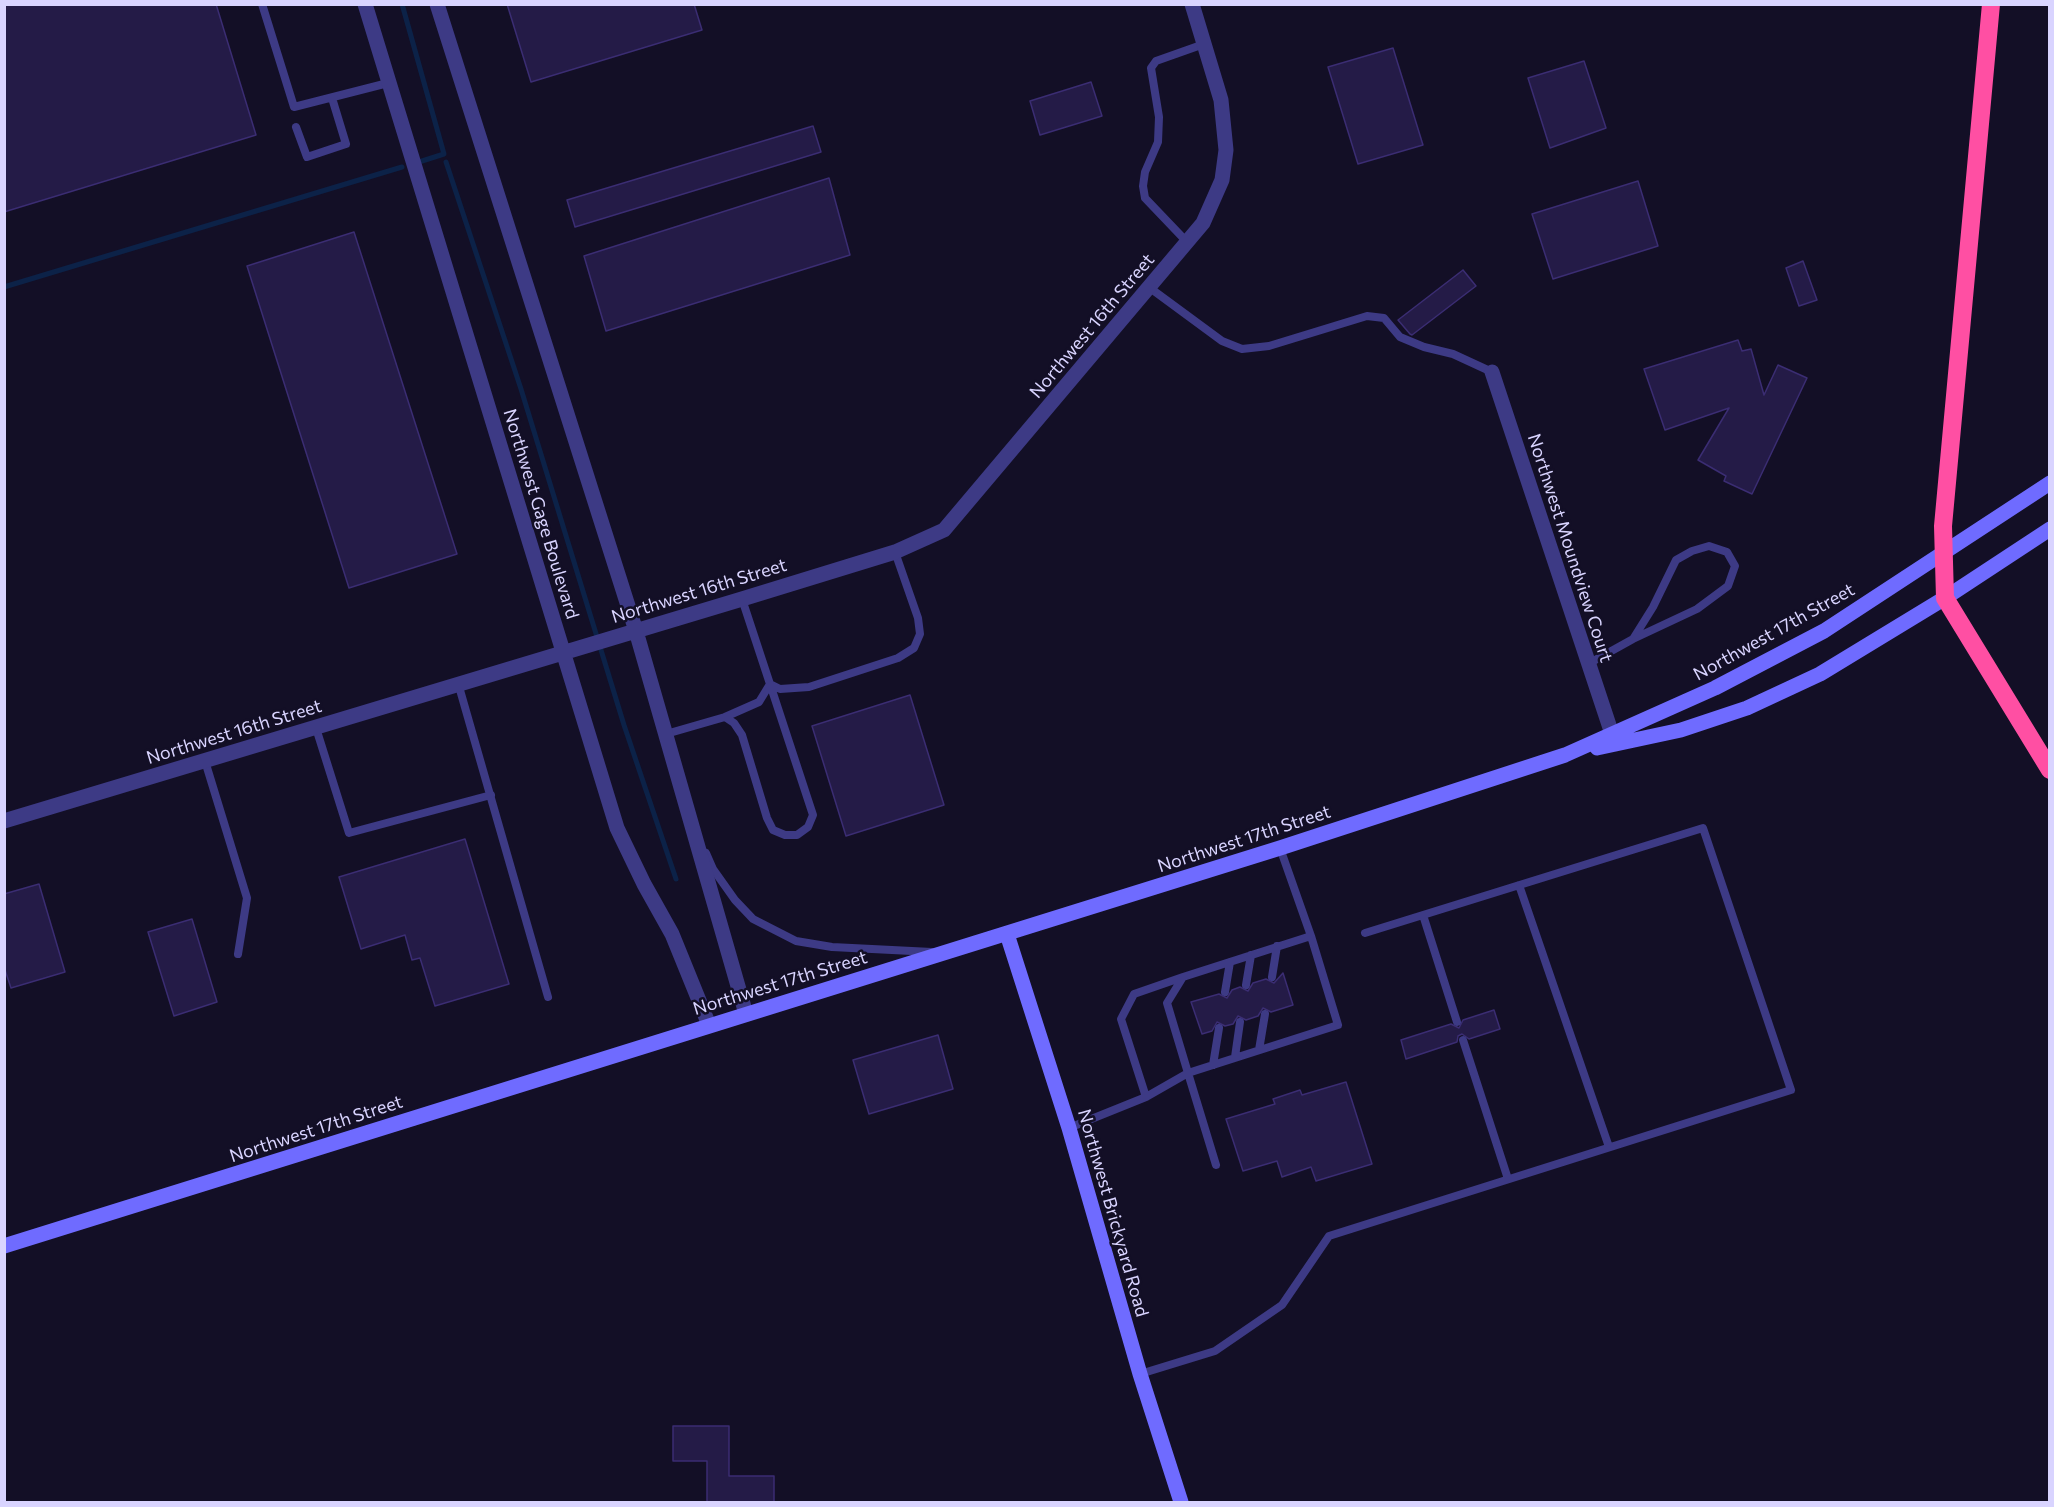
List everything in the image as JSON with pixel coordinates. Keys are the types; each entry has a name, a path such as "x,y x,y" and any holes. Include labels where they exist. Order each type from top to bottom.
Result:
{"highway":[{"path":"1991,4 1943,526 1945,598 2049,770"}],"main road":[{"name":"Northwest 17th Street","path":"4,1246 1280,848 1565,754 1715,688 1824,631 2049,483"},
{"name":"Northwest 17th Street","path":"1565,754 1681,730 1747,708 1820,674 1945,598 2049,530"},
{"name":"Northwest Brickyard Road","path":"1007,934 1069,1128 1180,1503"}],"street":[{"name":"Northwest Gage Boulevard","path":"364,4 617,828 644,884 672,934 709,1025"},
{"path":"437,4 636,631 746,1014"},
{"name":"Northwest 16th Street","path":"4,821 895,552 944,530 1150,288 1203,222 1222,180 1226,150 1221,100 1192,4"},
{"name":"Northwest Moundview Court","path":"1492,372 1612,735"}],"lane":[{"path":"262,4 294,107 388,83"},
{"path":"1187,242 1145,198 1143,186 1145,172 1158,142 1159,117 1151,68 1156,62 1204,44"},
{"path":"296,127 307,157 346,144 332,98"},
{"path":"1150,288 1222,341 1242,349 1269,346 1367,316 1384,318 1400,337 1424,347 1454,354 1492,372"},
{"path":"1587,664 1697,609 1728,586 1735,566 1727,552 1709,546 1692,551 1676,560 1653,607 1633,639"},
{"path":"770,684 780,689 810,687 898,658 914,648 920,634 918,618 895,552"},
{"path":"725,717 734,723 742,735 767,818 773,830 785,836 797,835 808,828 813,815 742,599"},
{"path":"458,683 548,998"},
{"path":"666,734 725,717 759,702 770,684"},
{"path":"315,728 349,833 491,795"},
{"path":"205,761 247,898 238,954"},
{"path":"690,818 719,877 753,919 769,928 796,941 811,944 941,953"},
{"path":"1140,1374 1215,1351 1282,1305 1329,1236 1791,1090 1703,828 1365,933"},
{"path":"1069,1128 1146,1096 1188,1073 1338,1025 1311,936 1280,848"},
{"path":"1519,885 1609,1147"},
{"path":"1423,915 1457,1022"},
{"path":"1146,1096 1121,1019 1134,994 1311,936"},
{"path":"1272,977 1277,946"},
{"path":"1246,985 1251,955"},
{"path":"1225,992 1230,962"},
{"path":"1183,977 1167,1003 1216,1165"},
{"path":"1259,1050 1265,1014"},
{"path":"1235,1057 1240,1022"},
{"path":"1213,1065 1219,1028"},
{"path":"1463,1041 1508,1179"}],"building":[{"path":"4,4 216,4 256,135 4,212"},
{"path":"507,4 694,4 702,30 531,82"},
{"path":"1393,48 1423,145 1358,164 1328,67"},
{"path":"1584,61 1606,128 1550,148 1528,78"},
{"path":"1091,82 1102,116 1040,135 1030,101"},
{"path":"813,126 821,152 575,227 567,200"},
{"path":"829,178 850,255 606,331 584,256"},
{"path":"1638,181 1658,246 1553,279 1532,214"},
{"path":"354,232 457,554 349,588 247,266"},
{"path":"1803,261 1817,300 1799,306 1786,268"},
{"path":"1463,270 1476,286 1412,335 1410,334 1398,320"},
{"path":"1738,340 1742,351 1751,349 1764,395 1778,365 1807,378 1752,494 1724,481 1726,476 1698,460 1729,408 1665,430 1644,369"},
{"path":"910,695 944,805 846,836 812,726"},
{"path":"465,839 509,984 435,1006 420,958 412,960 405,935 361,949 339,877"},
{"path":"39,884 65,972 11,988 4,967 4,894"},
{"path":"192,919 217,1002 174,1016 148,932"},
{"path":"1283,973 1293,1005 1271,1012 1263,1008 1258,1016 1246,1020 1238,1016 1233,1024 1225,1026 1217,1022 1212,1031 1202,1034 1191,1002 1219,994 1227,998 1232,990 1240,987 1248,991 1253,983 1266,979 1274,983"},
{"path":"1494,1010 1500,1029 1469,1039 1462,1034 1458,1036 1457,1042 1406,1059 1401,1040 1451,1024 1459,1028 1463,1020"},
{"path":"938,1035 953,1089 869,1114 853,1060"},
{"path":"1346,1082 1372,1164 1316,1181 1311,1167 1282,1177 1277,1161 1243,1171 1226,1119 1275,1104 1273,1099 1300,1090 1302,1095"},
{"path":"673,1426 729,1426 729,1476 774,1476 774,1503 707,1503 707,1461 673,1461"}],"waterway":[{"path":"402,4 444,154 422,161"},
{"path":"446,162 521,389 624,725 676,879"},
{"path":"4,287 402,167"}]}
